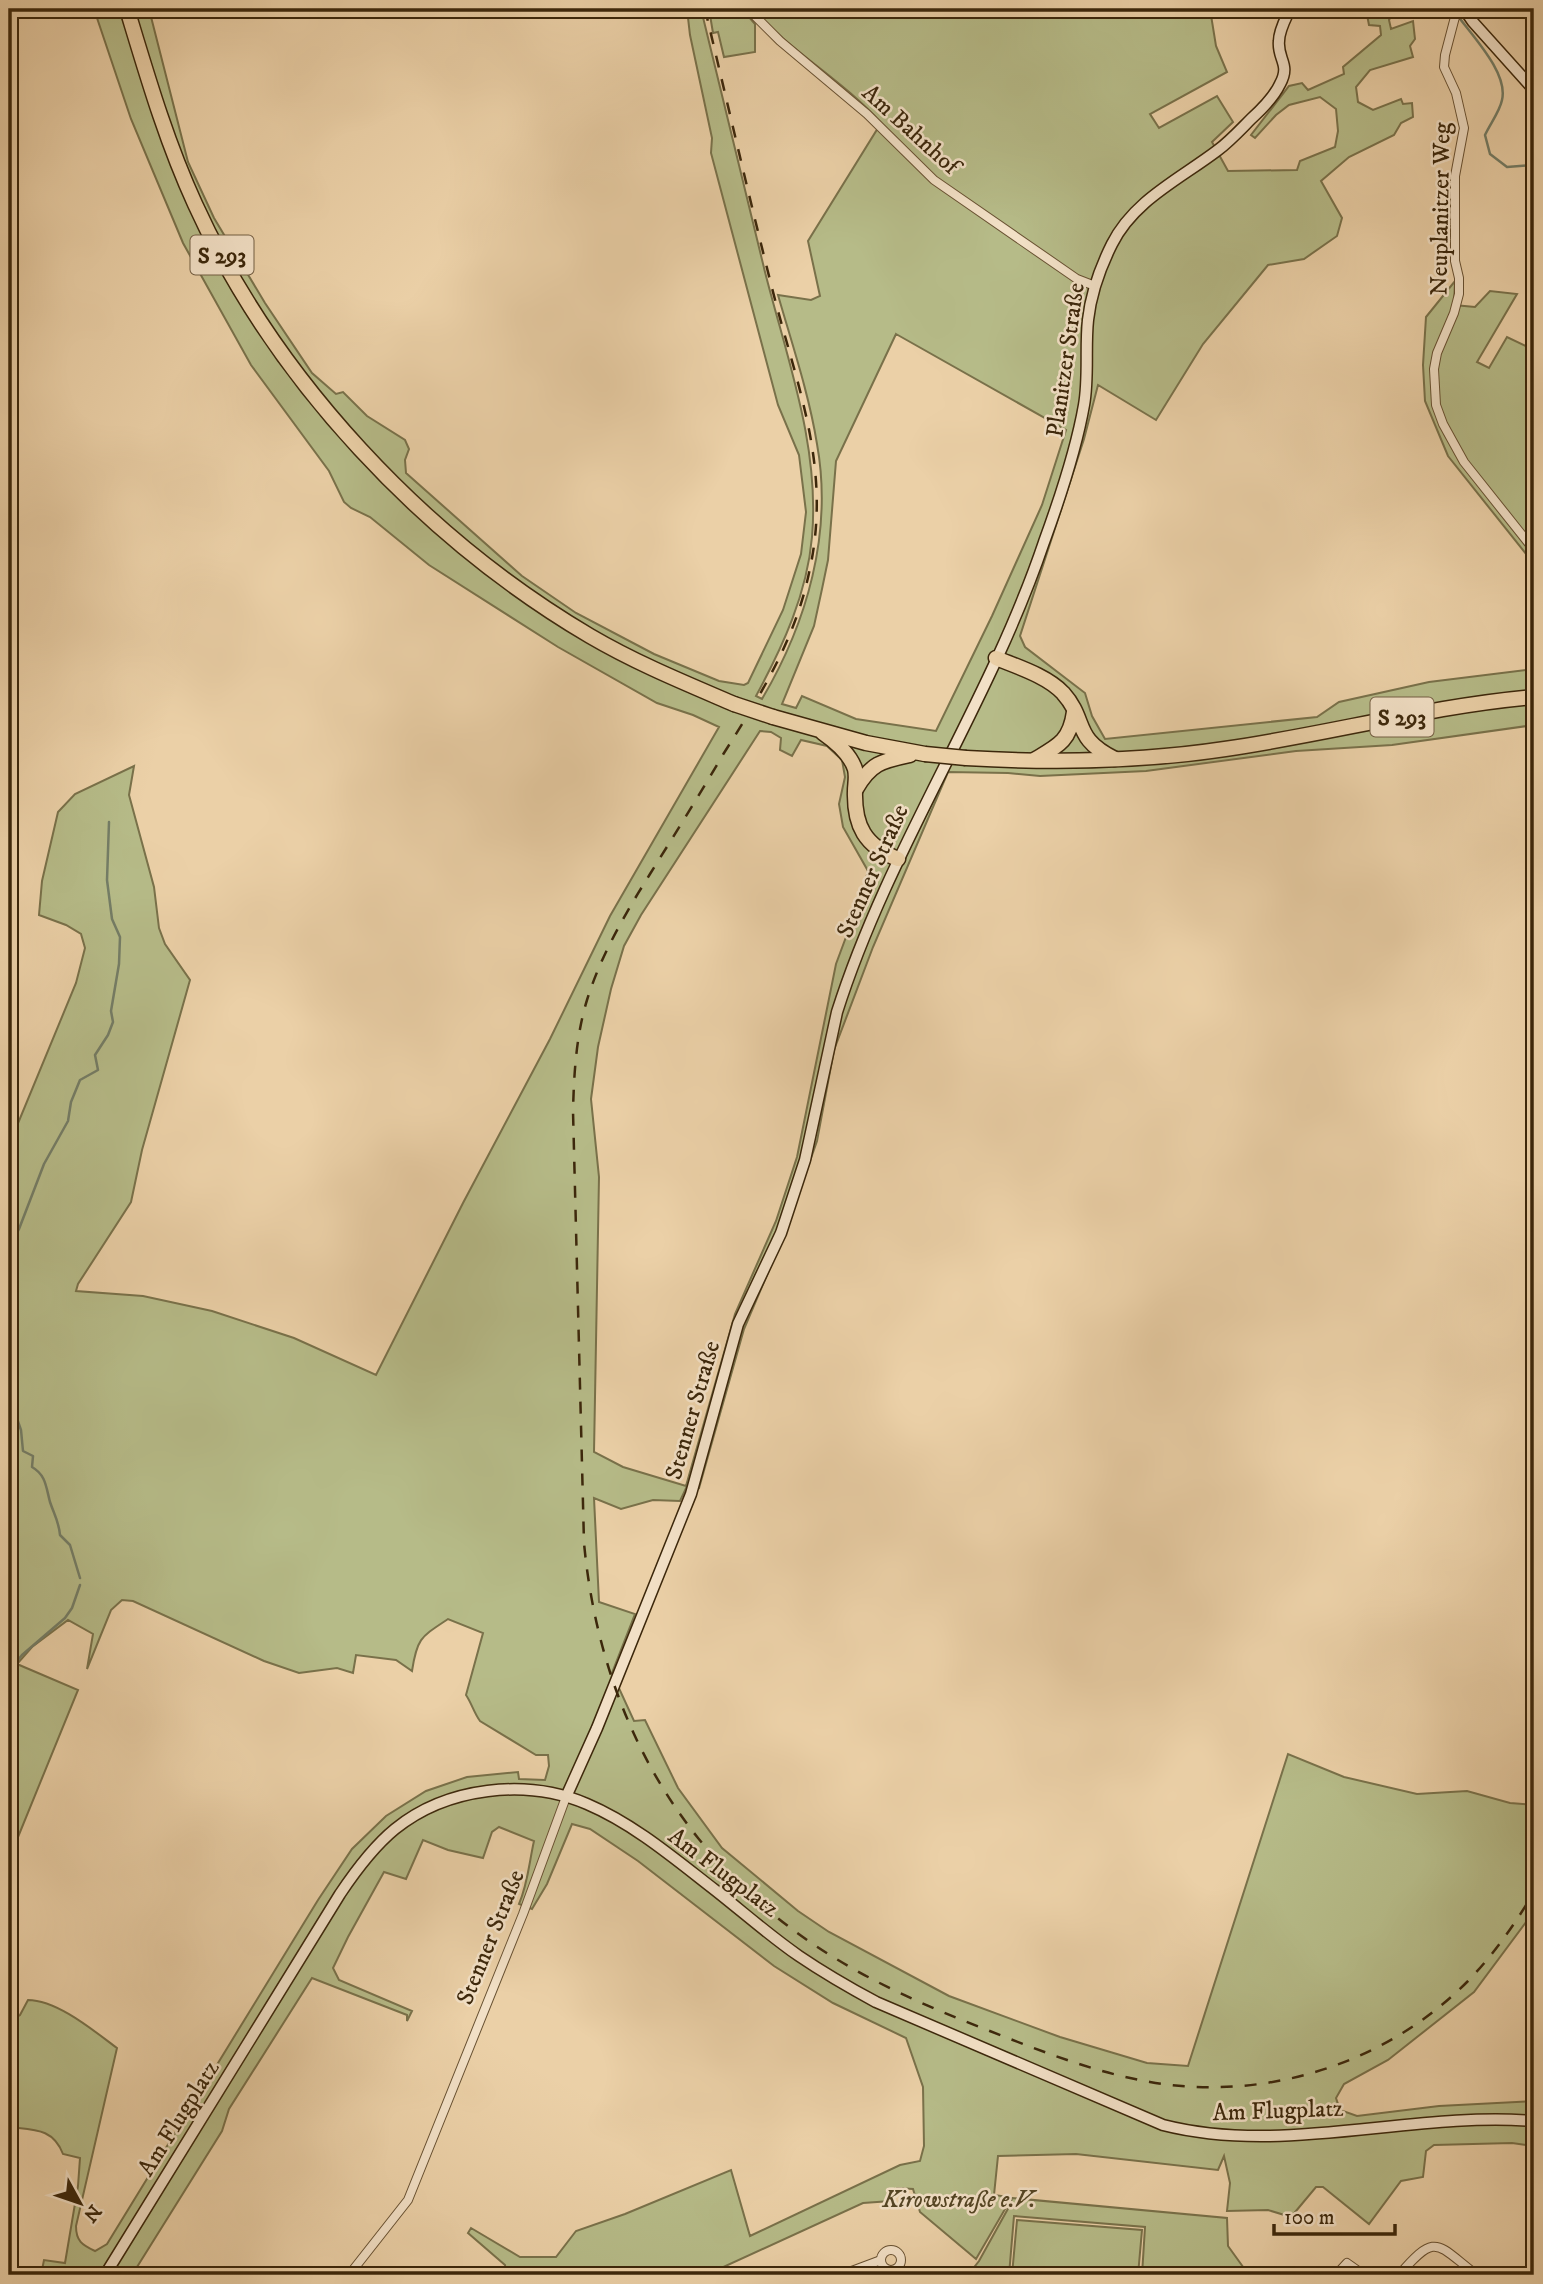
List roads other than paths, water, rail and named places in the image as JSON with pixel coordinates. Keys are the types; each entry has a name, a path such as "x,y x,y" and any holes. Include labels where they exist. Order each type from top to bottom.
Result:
{"highway":[{"name":"S 293","path":"127,9 173,151 195,205 259,318 283,354 336,422 415,504 484,562 589,635 666,675 734,704 823,733 921,754 1031,762 1134,760 1226,749 1452,707 1534,697"},
{"path":"996,658 1056,686 1074,710 1091,744 1118,760"},
{"path":"1031,762 1065,740 1073,723 1074,710"},
{"path":"823,733 845,752 855,768 857,820 862,833 880,852 898,859"},
{"path":"855,791 875,765 921,754"}],"street":[{"name":"Am Bahnhof","path":"748,9 779,41 867,114 934,180 1077,279 1095,286"},
{"name":"Planitzer Straße","path":"1044,543 1076,440 1084,403 1088,321 1095,286 1115,239 1148,199 1226,144 1261,110 1280,85 1286,70 1278,41 1290,9"},
{"path":"1461,12 1534,90"},
{"name":"Neuplanitzer Weg","path":"1461,12 1445,55 1444,67 1455,93 1464,128 1455,190 1455,261 1459,294 1437,353 1434,369 1436,405 1464,462 1534,550"},
{"name":"Stenner Straße","path":"349,2275 408,2200 527,1905 566,1797 597,1728 691,1494 738,1324 785,1221 805,1160 837,1012 898,859 996,658 1024,597 1044,543"},
{"name":"Am Flugplatz","path":"105,2275 340,1894 365,1858 384,1839 419,1813 459,1797 514,1789 566,1797 589,1804 621,1821 797,1955 876,2002 1163,2125 1192,2132 1254,2137 1427,2124 1534,2122"},
{"path":"1399,2275 1420,2251 1431,2246 1441,2247 1477,2275"},
{"path":"841,2275 855,2273 881,2260"},
{"path":"1336,2275 1347,2263 1364,2275"}],"waterway":[{"path":"1453,9 1485,52 1499,77 1502,100 1485,135 1490,154 1507,167 1534,165"},
{"path":"9,1248 44,1164 68,1121 71,1102 80,1080 98,1070 95,1055 113,1022 111,1011 119,964 120,937 112,919 107,880 109,822"},
{"path":"9,1396 21,1430 23,1451 33,1456 32,1467 45,1482 60,1535 70,1545 80,1578"},
{"path":"9,1671 22,1655 65,1618 72,1608 80,1585"}],"tram line":[{"path":"521,2275 542,2270 563,2275"}],"railway":[{"path":"705,9 762,250 800,392 814,462 817,497 815,534 803,598 775,667 614,935 593,983 578,1041 573,1111 584,1543 596,1622 619,1699 635,1736 653,1771 698,1838 760,1903 826,1953 900,1993 982,2028 1086,2066 1150,2082 1193,2087 1280,2081 1362,2055 1400,2035 1436,2010 1468,1981 1504,1938 1534,1892"}],"park label":[{"name":"Kirowstraße e.V.","path":"959,2199"}]}
